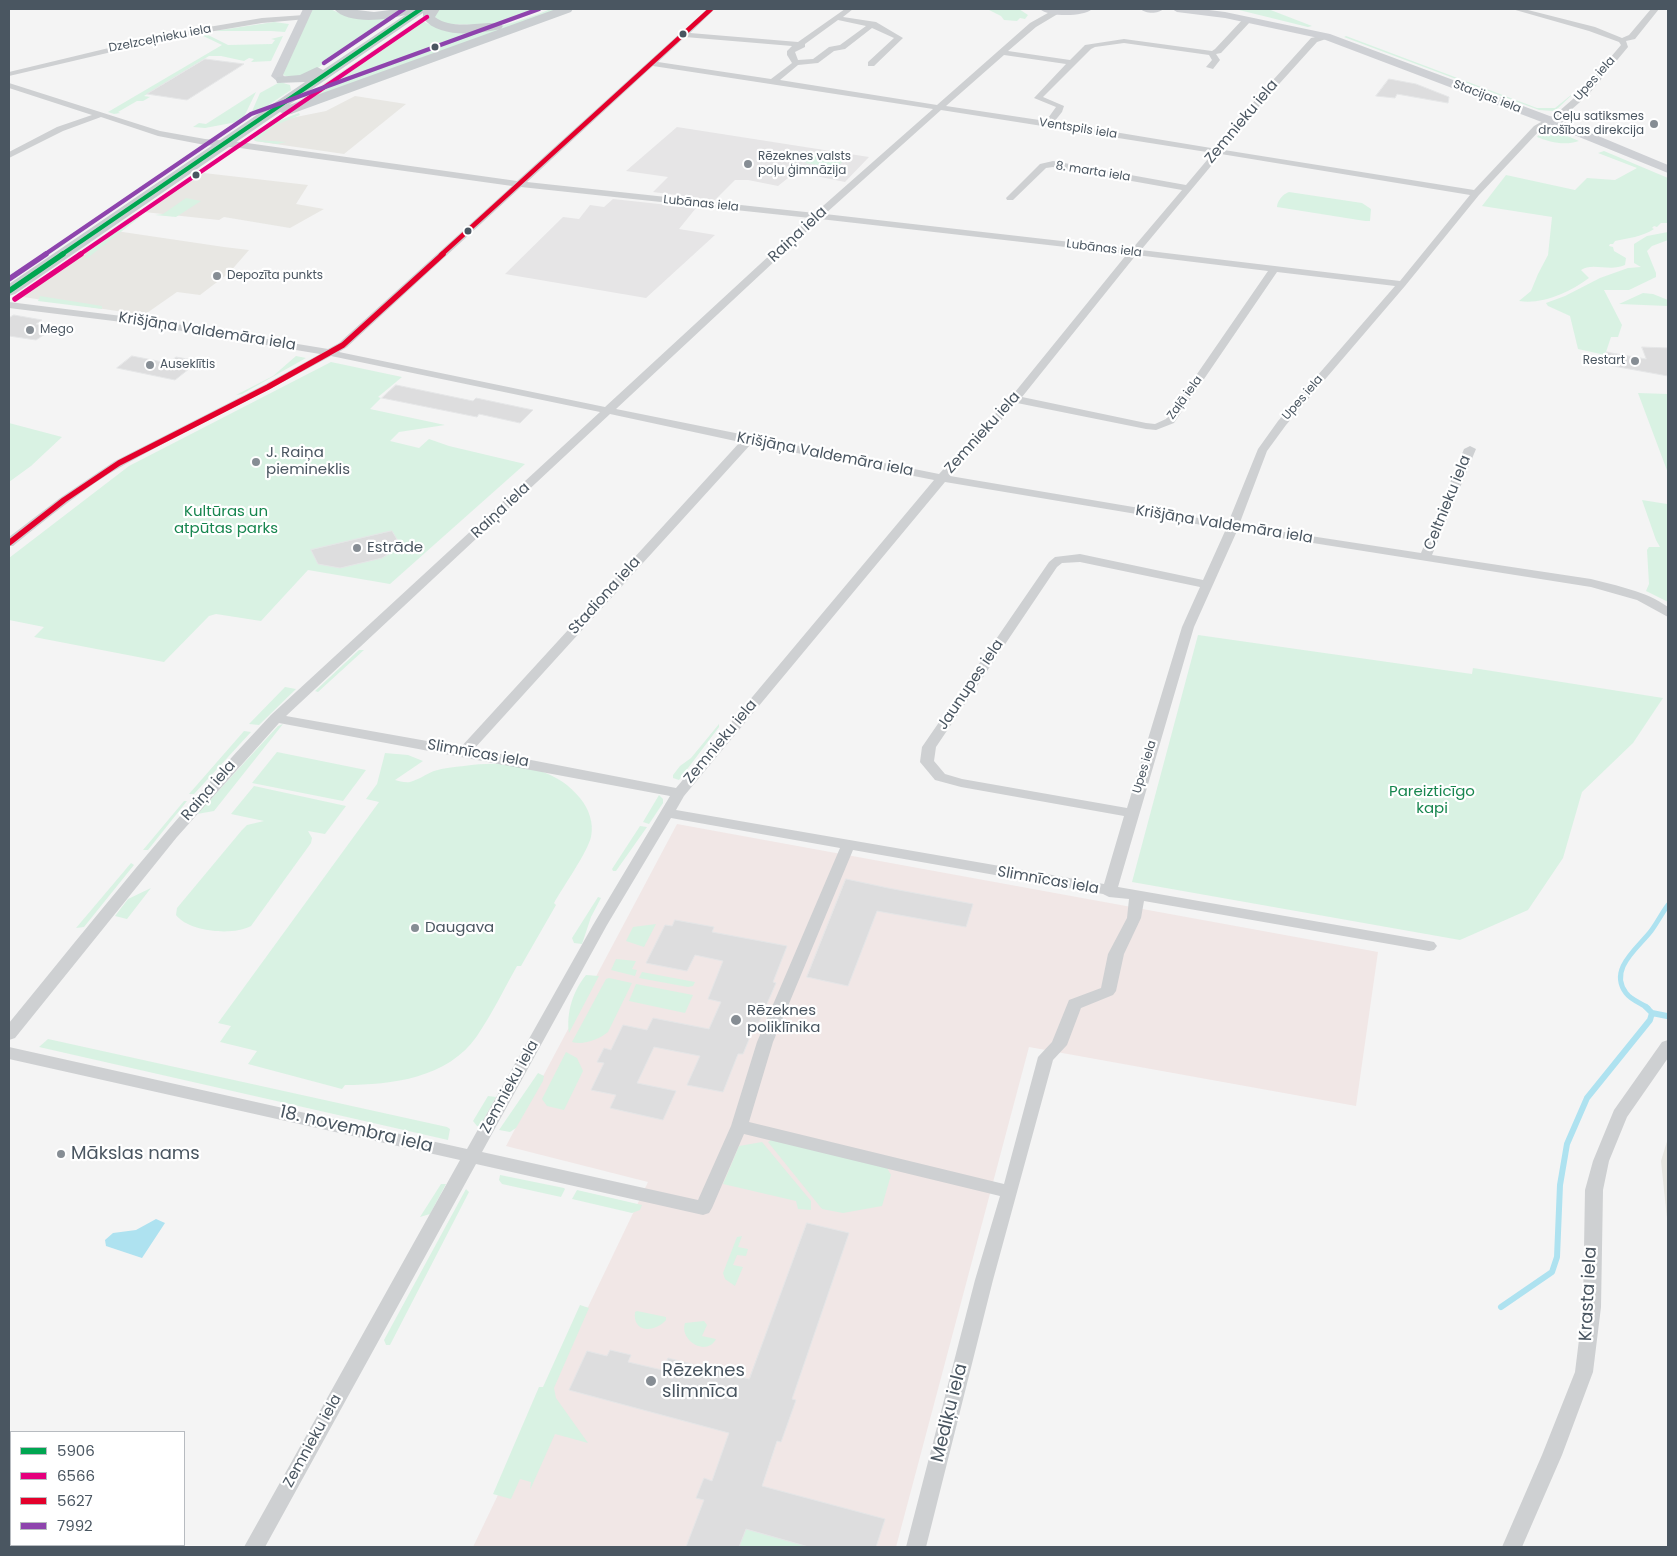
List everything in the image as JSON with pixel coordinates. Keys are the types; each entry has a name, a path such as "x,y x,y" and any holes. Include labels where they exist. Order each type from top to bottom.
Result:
{"main road":[{"path":"340,9 350,13 369,15 397,13 408,9"},
{"path":"9,291 421,9"},
{"path":"434,9 428,16 434,23 446,27 469,29 503,24 545,9"},
{"path":"255,123 566,9"},
{"path":"1056,9 1071,12 1087,9"},
{"path":"1146,9 1158,9"},
{"name":"Stacijas iela","path":"1177,9 1247,20 1329,37 1551,121 1668,169"},
{"path":"301,91 297,86 277,76 306,13"},
{"path":"282,80 307,77 338,57 367,46"}],"street":[{"path":"9,543 64,500 119,463 331,353 356,335 711,9"},
{"path":"796,63 791,55 791,51 802,45 849,9"},
{"name":"Raiņa iela","path":"1033,25 1033,21 1056,9"},
{"name":"Raiņa iela","path":"9,1034 230,765 276,718 869,169 1033,25 1041,22 1056,9"},
{"path":"1516,9 1592,29 1622,40"},
{"name":"Upes iela","path":"1109,892 1188,627 1232,528 1262,451 1282,423 1402,284 1476,193 1537,128 1546,125 1565,112 1625,45 1622,40 1632,37 1655,10"},
{"name":"Dzelzceļnieku iela","path":"9,74 131,43 306,13"},
{"path":"839,18 873,24 886,29 900,38 871,64"},
{"path":"1048,124 1058,112 1060,106 1038,98 1088,47 1118,41 1212,53 1218,51 1247,20"},
{"path":"772,82 796,63 815,61 832,49 842,47 873,24"},
{"path":"682,34 802,45"},
{"name":"Zemnieku iela","path":"254,1547 600,925 679,793 942,478 1015,398 1258,102 1314,40 1329,37"},
{"path":"1002,52 1072,63"},
{"path":"1210,67 1216,60 1212,53"},
{"name":"Ventspils iela","path":"650,63 940,107 1476,193"},
{"name":"Lubānas iela","path":"9,85 99,115 171,136 223,144 519,184 1133,252 1402,284"},
{"path":"9,156 60,129 99,115"},
{"name":"8. marta iela","path":"1010,198 1044,166 1053,164 1187,188"},
{"name":"Zaļā iela","path":"1015,398 1146,426 1164,425 1170,421 1274,269"},
{"name":"Krišjāņa Valdemāra iela","path":"9,306 146,322 331,353 748,440 942,478 1232,528 1590,583 1654,603 1668,613"},
{"name":"Stadiona iela","path":"464,752 748,440"},
{"name":"Celtnieku iela","path":"1426,557 1470,449"},
{"name":"Jaunupes iela","path":"1131,814 962,783 940,777 927,762 929,747 1053,565 1059,560 1080,558 1207,585"},
{"name":"Slimnīcas iela","path":"276,718 679,793"},
{"name":"Slimnīcas iela","path":"666,814 1429,946"},
{"path":"848,845 766,1042 739,1126 1010,1192"},
{"name":"Mediķu iela","path":"916,1547 984,1280 1046,1057 1059,1045 1075,1004 1108,991 1116,954 1134,918 1137,896"},
{"name":"Krasta iela","path":"1512,1547 1552,1455 1584,1372 1592,1307 1594,1190 1601,1161 1620,1115 1668,1046"},
{"name":"18. novembra iela","path":"9,1053 702,1208 739,1126"}],"shaded area":[{"path":"355,96 406,104 344,154 255,141 253,137 276,121 326,111"},
{"name":"Rēzeknes valsts poļu ģimnāzija","path":"677,127 869,157 845,182 806,174 793,174 778,186 748,180 735,180 715,200 653,192 668,177 626,171"},
{"path":"204,173 308,185 296,204 324,209 290,228 224,217 219,220 144,212"},
{"path":"613,199 696,208 679,229 715,235 646,298 505,274 563,217 579,219 590,205 604,207"},
{"path":"116,231 249,250 229,273 200,295 177,292 144,315 23,297"},
{"name":"Rēzeknes slimnīca","path":"677,824 1378,952 1356,1106 1029,1047 896,1547 473,1547 648,1182 506,1146"}],"green space":[{"path":"312,9 330,9 344,15 394,16 372,34 331,58 315,71 303,76 285,76 282,74"},
{"path":"439,9 538,9 488,25 443,24 432,14"},
{"path":"551,9 559,9 291,106 423,17 422,21 436,27 473,29 496,27"},
{"path":"987,9 1019,9 1028,15 1025,19 1020,18 1017,21 1004,20 1001,16"},
{"path":"1235,9 1268,9 1312,26 1308,27"},
{"path":"274,22 289,24 285,32 214,31"},
{"path":"197,33 204,33 228,45 272,44 275,40 271,39 283,36 271,61 251,62 254,59 249,58 244,61 221,56 209,56 144,96 150,97 143,101 137,101 118,112 120,113 108,112 222,45"},
{"path":"1346,36 1537,108 1555,108 1576,91 1556,110 1539,110 1344,37"},
{"path":"280,82 290,85 291,90 249,118 260,93"},
{"path":"256,92 242,121 205,128 193,127 199,123 206,124"},
{"path":"299,113 300,115 276,125 259,140 286,142 277,144 255,141 253,137 273,123"},
{"path":"1551,129 1579,141 1557,143 1537,137 1543,130"},
{"path":"1604,151 1668,178 1668,223 1661,223 1657,227 1654,226 1652,228 1654,229 1645,234 1615,241 1613,244 1610,244 1609,246 1613,247 1614,251 1626,258 1625,265 1613,268 1585,268 1581,270 1589,278 1565,292 1537,301 1519,301 1531,291 1548,255 1552,217 1482,206 1506,175 1575,190 1587,178 1615,180 1637,168 1598,153"},
{"path":"813,155 843,161 836,168 805,163"},
{"path":"1289,192 1362,203 1371,209 1370,221 1277,207 1281,198"},
{"path":"186,198 201,201 176,217 155,215 163,214"},
{"path":"134,214 137,214 19,294"},
{"path":"136,217 140,217 85,260 89,251"},
{"path":"1668,232 1668,240 1652,246 1647,251 1656,277 1629,290 1604,290 1622,325 1618,337 1611,337 1605,355 1578,349 1570,316 1548,306 1546,303 1565,296 1600,278 1628,268 1641,267 1634,263 1634,244 1647,236"},
{"path":"73,236 66,243 9,282 9,278"},
{"path":"1643,293 1653,294 1668,300 1668,306 1619,304"},
{"path":"40,296 102,306 102,309 38,301"},
{"path":"296,356 306,358 242,394 236,395 273,376"},
{"name":"Kultūras un atpūtas parks","path":"331,362 402,377 378,397 381,398 370,409 445,425 399,432 390,441 419,448 429,439 449,446 525,464 390,584 308,570 261,621 216,614 209,616 164,662 34,637 44,627 9,620 9,558 129,466"},
{"path":"1638,393 1668,394 1668,473"},
{"path":"9,423 62,437 31,466 9,482"},
{"path":"1642,500 1667,504 1668,507 1668,602 1646,591 1649,584 1647,550 1649,547 1660,547"},
{"name":"Pareizticīgo kapi","path":"1198,635 1472,674 1473,668 1663,698 1633,743 1582,792 1563,858 1528,910 1460,940 1132,882"},
{"path":"359,650 364,650 318,692 315,691"},
{"path":"285,687 296,689 259,725 249,724"},
{"path":"283,724 214,811 197,814 278,726"},
{"path":"719,724 719,727 679,780 673,778 673,775 680,766 691,758"},
{"path":"244,731 251,732 194,794 189,794"},
{"path":"277,752 366,770 343,801 252,783"},
{"name":"Daugava","path":"385,753 408,755 423,761 395,780 404,782 413,781 438,770 479,764 511,765 542,771 569,787 583,802 591,821 592,832 589,844 554,903 556,905 521,966 517,966 477,1036 465,1050 451,1061 435,1070 400,1081 345,1085 342,1089 248,1064 257,1051 220,1042 231,1026 218,1023 379,802 366,799 377,784"},
{"path":"254,786 346,806 325,834 308,831 312,838 311,843 251,926 234,931 212,931 201,929 182,921 176,915 177,908 247,825 264,821 231,814"},
{"path":"659,795 663,799 663,803 649,824 643,822"},
{"path":"184,801 187,801 148,850 143,850"},
{"path":"640,826 647,827 616,871 613,871 612,869"},
{"path":"131,863 134,865 84,927 76,928"},
{"path":"151,888 127,919 115,916 128,899"},
{"path":"598,897 601,898 591,917 582,944 574,943 572,938"},
{"path":"656,924 644,947 626,941 633,927"},
{"path":"616,959 636,961 632,969 637,970 635,976 611,970"},
{"path":"642,972 695,982 693,986 688,987 639,978"},
{"path":"586,975 599,976 569,1033 568,1025 574,995"},
{"path":"606,979 632,983 608,1032 591,1041 572,1042"},
{"path":"636,984 693,995 685,1013 629,1001"},
{"path":"48,1039 447,1127 450,1129 448,1140 39,1047"},
{"path":"566,1052 577,1058 583,1071 564,1110 547,1106 542,1099"},
{"path":"538,1073 544,1076 543,1081 516,1128 510,1132 499,1130"},
{"path":"488,1096 496,1097 480,1126 477,1126 473,1121"},
{"path":"771,1140 886,1166 891,1175 882,1206 843,1213 822,1209 768,1142"},
{"path":"762,1142 811,1201 811,1210 798,1209 796,1201 723,1184 739,1146"},
{"path":"500,1175 565,1189 561,1197 502,1184 499,1180"},
{"path":"441,1184 446,1184 430,1214 420,1217"},
{"path":"466,1189 469,1192 390,1345 386,1345 384,1340"},
{"path":"577,1190 642,1205 640,1210 632,1213 572,1199"},
{"path":"742,1236 738,1247 748,1249 746,1256 737,1255 733,1265 743,1267 735,1286 725,1279 723,1273 737,1237"},
{"path":"580,1305 589,1308 554,1388 556,1398 588,1443 555,1434 530,1490 531,1482 520,1479 511,1499 493,1494 539,1387 543,1387"},
{"path":"635,1312 666,1317 666,1320 656,1327 645,1329 637,1324"},
{"path":"704,1321 707,1325 702,1336 716,1339 707,1347 701,1347 690,1341 684,1330 685,1323"},
{"path":"746,1529 809,1547 739,1547"}],"sand":[{"path":"1668,1138 1668,1228 1661,1161"}],"water":[{"path":"156,1219 165,1223 142,1258 106,1246 105,1240 113,1233 136,1230"}],"building":[{"path":"205,59 244,64 187,100 147,94"},
{"path":"1389,79 1416,84 1449,97 1448,103 1397,94 1395,98 1376,96"},
{"name":"Mego","path":"14,315 42,320 36,324 54,328 36,340 9,336 9,318"},
{"name":"Restart","path":"1642,347 1668,348 1668,376 1602,364 1606,352 1646,359"},
{"name":"Auseklītis","path":"132,356 168,363 176,357 199,361 175,380 117,368"},
{"path":"396,385 473,401 476,398 533,410 520,423 479,414 477,417 382,398"},
{"name":"Estrāde","path":"392,531 398,541 392,552 382,558 340,568 318,564 311,550"},
{"path":"846,879 973,904 966,927 877,911 848,986 807,977"},
{"name":"Rēzeknes poliklīnika","path":"675,920 714,927 712,932 787,946 773,982 776,983 759,1022 756,1022 743,1054 738,1054 723,1092 687,1085 700,1056 654,1047 637,1083 676,1091 663,1120 610,1108 616,1095 591,1090 604,1063 597,1062 604,1048 611,1050 623,1025 647,1030 653,1018 709,1029 721,1002 708,999 723,961 695,955 687,971 646,963 665,925 672,926"},
{"name":"Rēzeknes slimnīca","path":"807,1223 849,1233 792,1399 796,1400 781,1442 777,1441 762,1486 885,1519 876,1547 809,1547 746,1529 739,1547 686,1547 704,1500 696,1498 704,1478 712,1481 729,1433 569,1390 587,1351 607,1356 610,1350 631,1355 628,1362 662,1370 668,1358 749,1379"}],"waterway":[{"path":"1648,1008 1633,1000 1626,993 1621,984 1620,976 1627,959 1651,931 1668,905"},
{"path":"1646,1007 1652,1013"},
{"path":"1501,1307 1552,1272 1557,1257 1560,1185 1567,1144 1587,1098 1650,1020 1652,1013"},
{"path":"1652,1013 1667,1016"}],"transit line":[{"name":"7992","path":"324,63 404,9"},
{"name":"5906","path":"9,291 421,9"},
{"name":"7992","path":"9,279 251,114 539,9"},
{"name":"5627","path":"9,543 64,500 119,463 268,387 343,345 711,9"},
{"name":"6566","path":"15,299 427,17"}],"place":[{"name":"Ceļu satiksmes drošības direkcija","path":"1654,124"},
{"name":"Rēzeknes valsts poļu ģimnāzija","path":"748,164"},
{"name":"Depozīta punkts","path":"217,276"},
{"name":"Mego","path":"30,330"},
{"name":"Restart","path":"1635,361"},
{"name":"Auseklītis","path":"150,365"},
{"name":"J. Raiņa piemineklis","path":"256,462"},
{"name":"Estrāde","path":"357,548"},
{"name":"Daugava","path":"415,928"},
{"name":"Rēzeknes poliklīnika","path":"736,1020"},
{"name":"Mākslas nams","path":"61,1154"},
{"name":"Rēzeknes slimnīca","path":"651,1381"}]}
